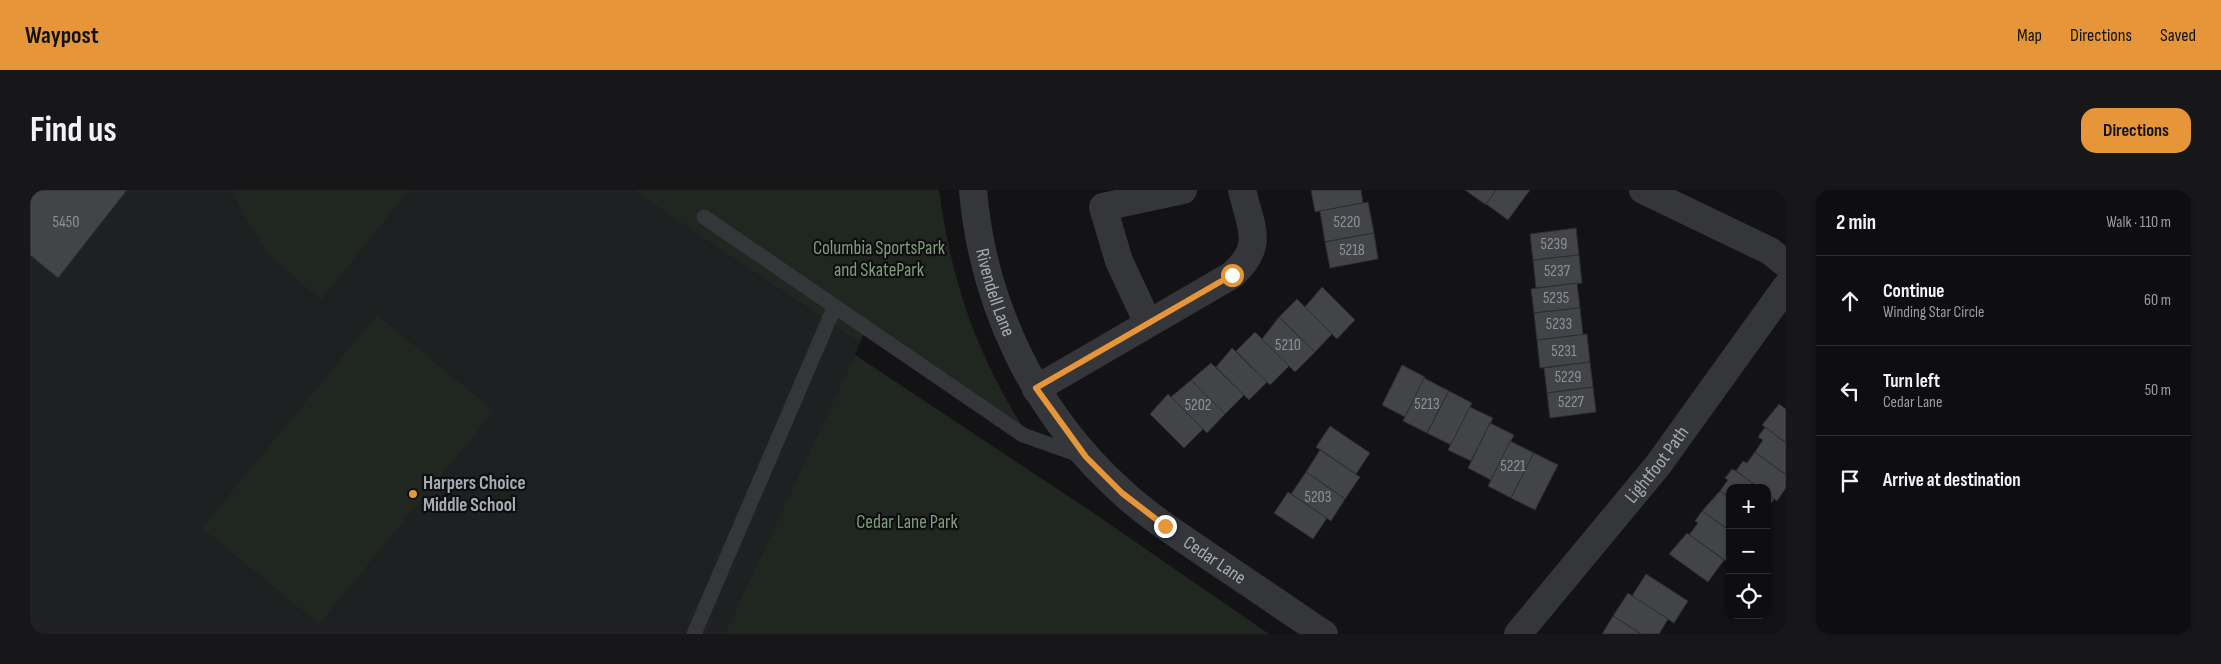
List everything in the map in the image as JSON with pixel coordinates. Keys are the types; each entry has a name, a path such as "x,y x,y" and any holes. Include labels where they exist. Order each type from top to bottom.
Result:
{"street":[{"name":"Rivendell Lane","path":"974,190 979,242 1000,313 1012,344 1036,388"},
{"path":"1148,323 1119,262 1103,207 1183,190"},
{"path":"1036,388 1232,275 1251,254 1254,239 1242,190"},
{"path":"1642,190 1770,251 1786,264"},
{"name":"Lightfoot Path","path":"1518,634 1658,465 1786,287"},
{"name":"Cedar Lane","path":"1036,388 1086,457 1122,493 1165,526 1324,634"}],"lane":[{"path":"704,217 834,308 1024,435 1086,457"},
{"path":"694,634 834,308"}],"shaded area":[{"name":"Harpers Choice Middle School","path":"30,190 632,190 860,343 737,634 30,634"}],"green space":[{"path":"232,190 409,190 321,300 268,254 245,217"},
{"name":"Columbia SportsPark and SkatePark","path":"632,190 939,190 951,256 969,317 994,375 1027,434 866,327 860,343"},
{"path":"377,315 494,411 319,624 202,528"},
{"name":"Cedar Lane Park","path":"855,355 1092,512 1269,634 725,634"}],"building":[{"path":"30,190 127,190 58,278 30,255"},
{"path":"1311,190 1361,190 1363,203 1315,212"},
{"path":"1465,190 1496,190 1486,205"},
{"path":"1496,190 1530,190 1508,220 1486,204"},
{"path":"1368,202 1374,233 1325,242 1320,211"},
{"path":"1576,228 1579,255 1533,260 1530,234"},
{"path":"1374,233 1378,259 1330,268 1325,242"},
{"path":"1579,255 1582,283 1536,288 1533,260"},
{"path":"1577,283 1580,308 1534,313 1531,289"},
{"path":"1322,287 1355,320 1337,339 1305,307"},
{"path":"1297,299 1332,334 1315,352 1279,317"},
{"path":"1580,308 1583,335 1537,340 1534,313"},
{"path":"1279,317 1315,352 1295,372 1262,339"},
{"path":"1255,332 1289,366 1270,385 1236,351"},
{"path":"1587,334 1590,362 1540,368 1537,340"},
{"path":"1232,348 1267,382 1249,400 1216,367"},
{"path":"1590,362 1593,387 1547,393 1544,368"},
{"path":"1211,363 1244,395 1225,414 1191,380"},
{"path":"1402,365 1425,377 1405,417 1382,405"},
{"path":"1424,378 1449,391 1427,433 1403,421"},
{"path":"1191,380 1225,414 1207,433 1171,397"},
{"path":"1593,387 1596,412 1550,418 1547,393"},
{"path":"1449,391 1472,403 1451,445 1427,433"},
{"path":"1168,394 1203,429 1184,448 1150,414"},
{"path":"1779,404 1786,409 1786,443 1762,425"},
{"path":"1470,407 1493,418 1471,461 1448,450"},
{"path":"1490,423 1514,435 1491,480 1468,468"},
{"path":"1330,426 1370,453 1356,474 1316,447"},
{"path":"1765,427 1786,443 1786,475 1755,452 1763,440 1758,437"},
{"path":"1510,441 1534,453 1511,498 1488,486"},
{"path":"1320,450 1360,477 1345,499 1306,472"},
{"path":"1755,452 1786,475 1786,488 1777,501 1771,497 1771,484 1754,484 1736,471 1743,461 1747,463"},
{"path":"1534,453 1558,465 1535,510 1511,498"},
{"path":"1732,469 1754,484 1726,484 1726,495 1720,491 1728,480 1725,478"},
{"path":"1306,472 1345,499 1331,521 1291,494"},
{"path":"1720,491 1726,495 1726,528 1702,511"},
{"path":"1288,492 1327,518 1313,539 1274,513"},
{"path":"1702,511 1726,528 1726,561 1689,535 1698,523 1695,521"},
{"path":"1687,533 1724,560 1708,582 1669,554"},
{"path":"1646,574 1688,601 1674,623 1632,596"},
{"path":"1628,593 1668,619 1659,634 1641,634 1613,616"},
{"path":"1613,616 1641,634 1602,634"}],"place":[{"name":"Harpers Choice Middle School","path":"413,494"}],"route":[{"path":"1165,526 1122,493 1086,457 1036,388 1232,275"}]}
